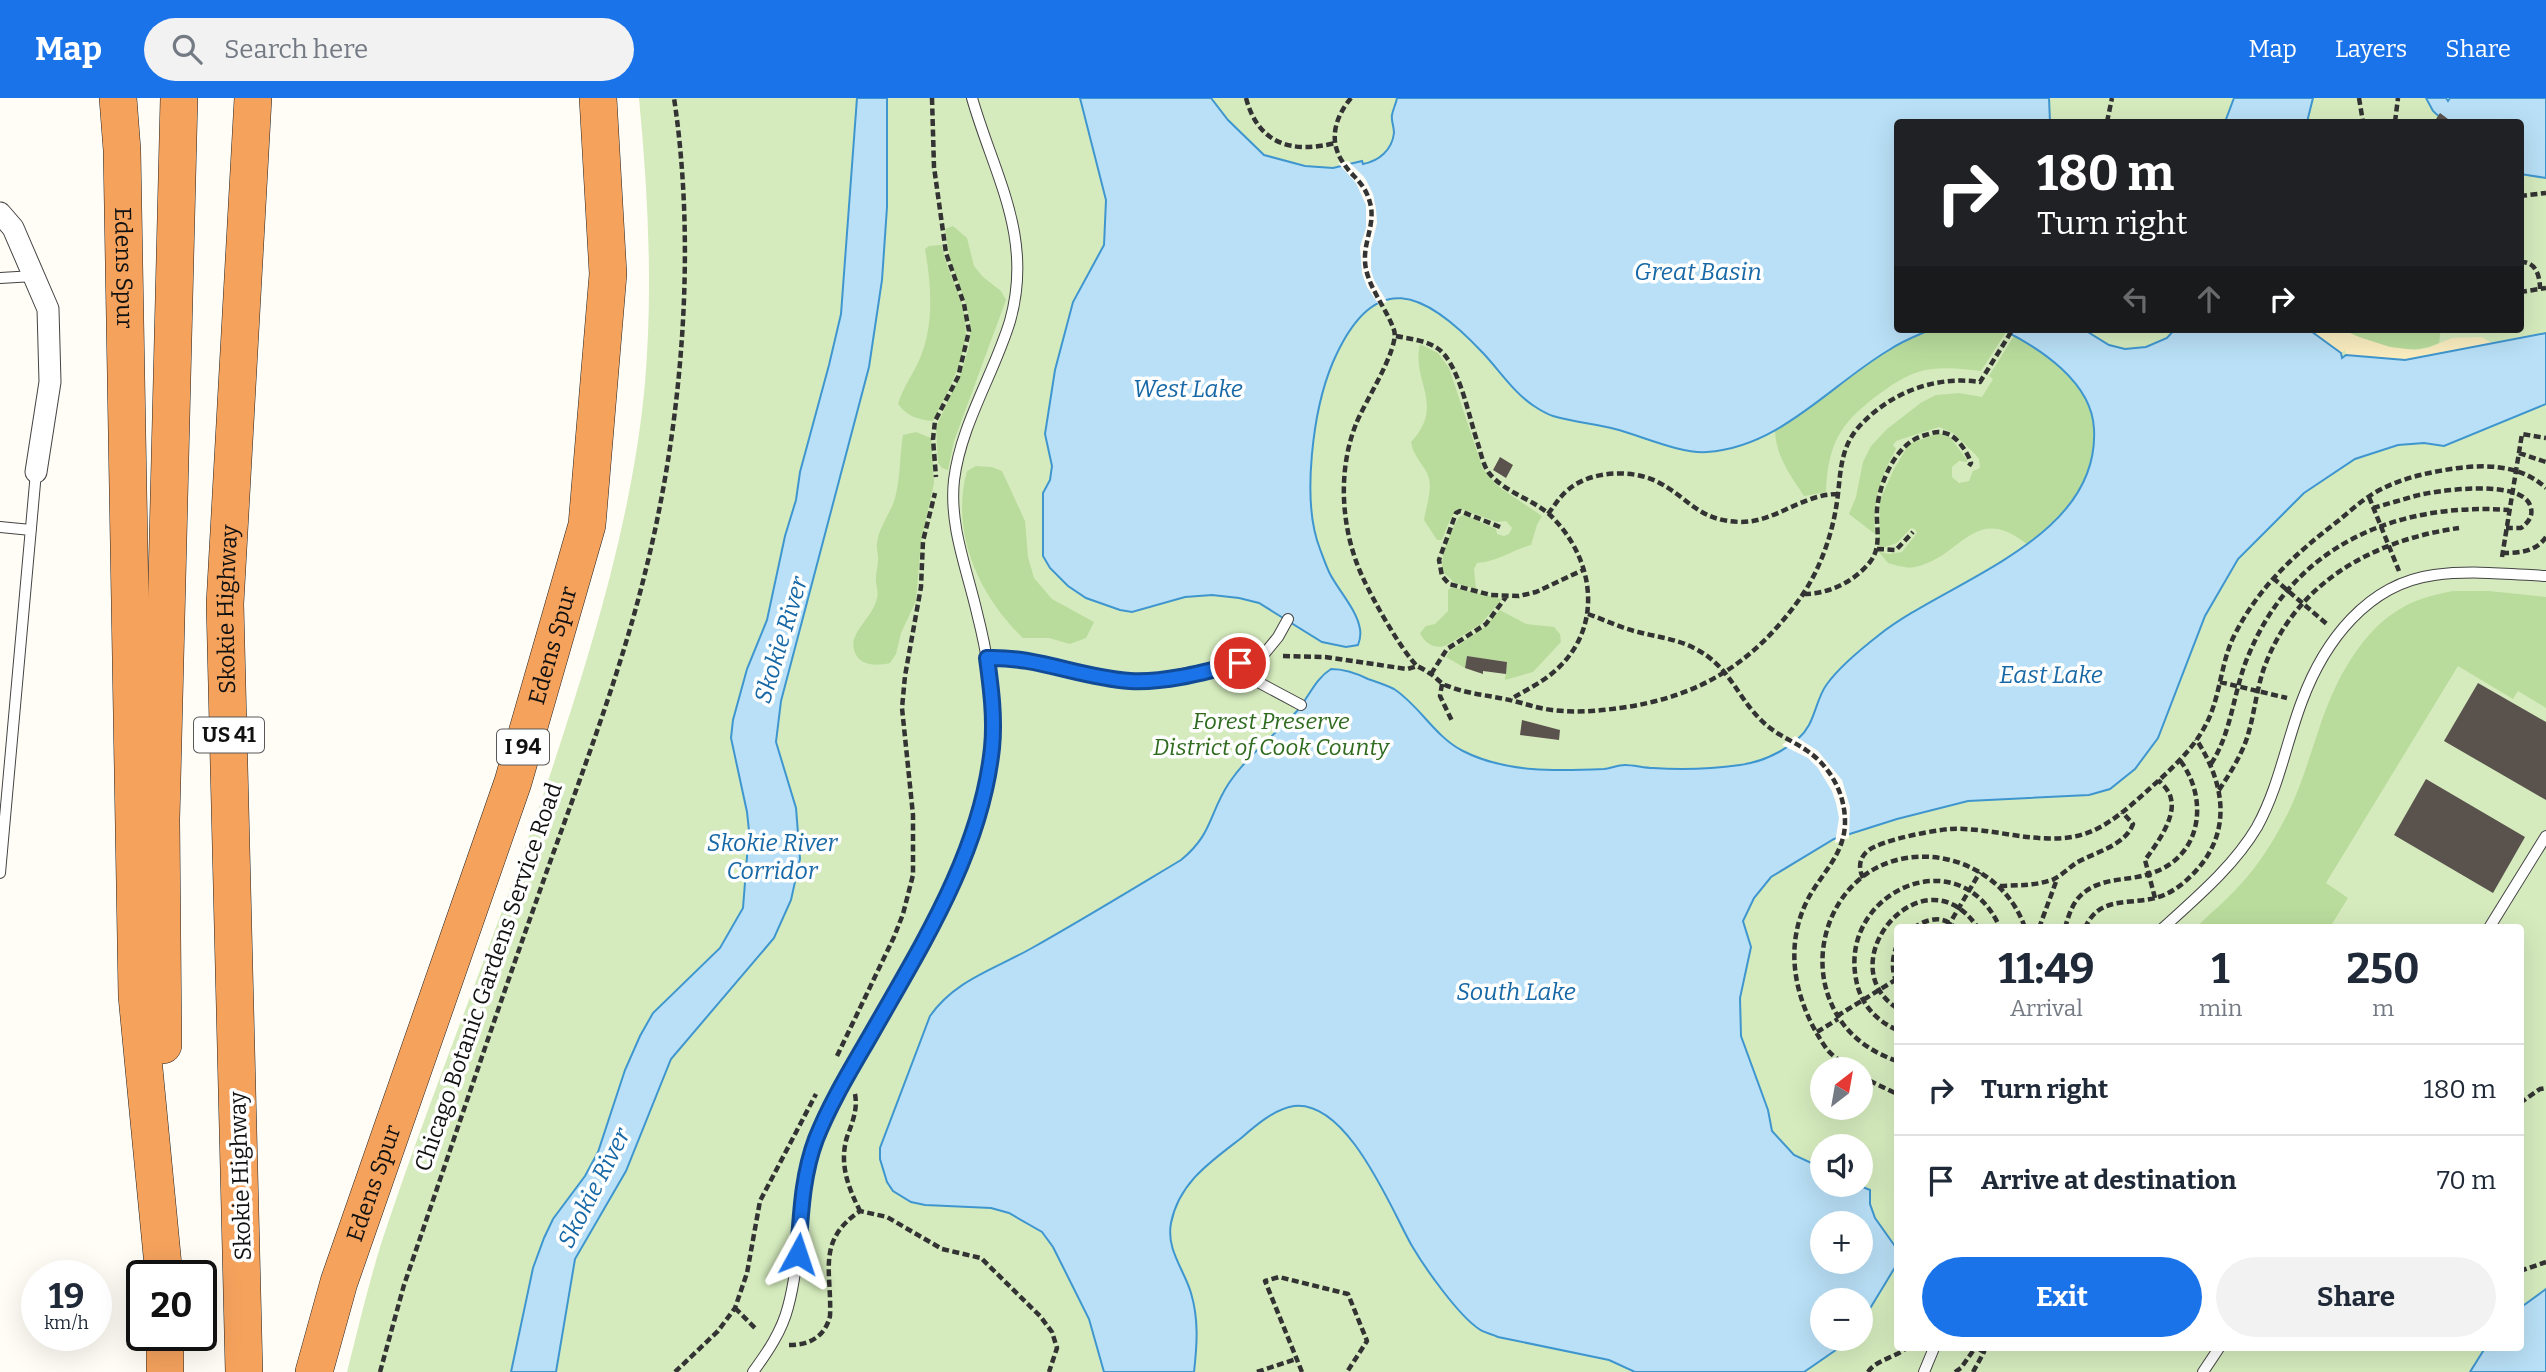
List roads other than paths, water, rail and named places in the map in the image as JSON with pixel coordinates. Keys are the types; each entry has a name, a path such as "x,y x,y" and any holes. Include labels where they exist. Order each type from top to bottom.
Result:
{"highway":[{"name":"Edens Spur","path":"118,98 122,150 136,996 163,1260"},
{"name":"US 41","path":"165,1260 161,820 178,98"},
{"name":"Skokie Highway","path":"244,1372 225,604 253,98"},
{"name":"Edens Spur","path":"314,1372 340,1282 513,782 587,525 608,274 598,98"},
{"path":"165,1351 165,1372"}],"street":[{"path":"0,213 13,228 48,309 50,382 36,472"}],"lane":[{"path":"753,1372 772,1343 788,1309 798,1254 807,1170 816,1140 847,1077 947,899 964,857 980,804 992,749 992,691 987,658 956,531 953,502 955,476 966,433 1010,321 1018,273 1018,249 1004,186 972,98"},
{"path":"0,278 34,276"},
{"path":"0,873 36,472"},
{"path":"0,527 31,530"},
{"path":"2167,924 2203,892 2241,850 2256,828 2269,802 2302,702 2319,664 2342,628 2360,610 2380,595 2431,575 2462,572 2546,576"},
{"path":"987,658 1023,660 1129,681 1161,679 1260,659 1278,637 1288,619"},
{"path":"1228,666 1301,705"},
{"path":"0,735 13,736"},
{"path":"2491,924 2546,836"},
{"path":"1924,1372 1933,1351"},
{"path":"2203,1372 2217,1351"}],"water":[{"name":"Skokie River Corridor","path":"857,98 887,98 887,207 882,280 869,367 781,701 776,742 796,808 800,859 791,900 774,938 671,1059 626,1171 575,1259 556,1372 511,1372 533,1268 544,1238 553,1219 585,1176 598,1152 625,1070 640,1036 653,1013 720,948 743,908 749,831 731,738 733,720 747,669 767,620 785,536 796,500 800,472 841,314"},
{"path":"1080,98 1211,98 1228,120 1264,155 1305,166 1333,168 1362,161 1363,164 1369,163 1384,154 1393,139 1392,115 1397,98 2049,98 2050,119 1894,119 1894,333 1923,333 1867,364 1781,427 1733,448 1707,452 1685,450 1615,429 1551,415 1520,395 1483,353 1440,314 1420,303 1401,298 1383,301 1365,312 1349,332 1326,382 1315,429 1310,481 1314,529 1320,549 1329,571 1352,608 1360,629 1358,645 1346,647 1322,642 1259,603 1239,598 1212,595 1185,597 1132,612 1120,610 1086,598 1068,586 1050,568 1043,556 1043,493 1050,480 1052,466 1045,434 1055,370 1073,302 1104,245 1106,200"},
{"path":"2234,98 2313,98 2308,119 2226,119"},
{"path":"2426,98 2446,98 2448,101 2450,98 2546,98 2546,178 2524,175 2524,119 2442,119 2433,111"},
{"name":"South Lake","path":"2008,333 2090,333 2109,345 2125,349 2146,347 2167,338 2171,333 2314,333 2341,353 2342,358 2346,355 2405,360 2546,333 2546,404 2444,446 2424,443 2398,445 2355,459 2304,493 2238,559 2205,616 2158,738 2135,769 2110,789 2089,795 1968,801 1897,819 1834,839 1771,877 1754,898 1743,921 1751,947 1740,998 1741,1036 1768,1110 1772,1131 1794,1155 1810,1162 1810,1197 1870,1197 1872,1211 1810,1211 1810,1274 1873,1274 1873,1212 1894,1245 1894,1269 1873,1304 1873,1288 1810,1288 1810,1351 1834,1351 1804,1372 1635,1372 1609,1360 1483,1332 1462,1313 1425,1266 1380,1184 1350,1138 1332,1120 1314,1109 1294,1106 1265,1119 1197,1175 1188,1185 1175,1209 1171,1223 1171,1242 1188,1284 1195,1313 1194,1372 1104,1372 1089,1319 1053,1247 1042,1232 1009,1213 991,1208 925,1205 911,1202 893,1191 887,1182 880,1159 880,1148 930,1016 940,1004 976,976 1051,937 1181,860 1205,832 1236,773 1297,711 1325,673 1331,669 1350,672 1394,689 1453,745 1479,758 1514,767 1568,770 1604,769 1625,765 1696,769 1740,765 1779,752 1804,733 1827,684 1858,652 1908,615 2015,553 2047,528 2073,500 2089,467 2094,429 2091,412 2074,382 2047,357"},
{"path":"2546,1289 2546,1372 2470,1372 2483,1351 2524,1351 2524,1305"}],"water label":[{"name":"Great Basin","path":"1698,272"},
{"name":"West Lake","path":"1188,389"},
{"name":"Skokie River","path":"781,640"},
{"name":"East Lake","path":"2051,675"},
{"name":"Skokie River","path":"594,1188"}],"park label":[{"name":"Forest Preserve District of Cook County","path":"1271,734"}]}
